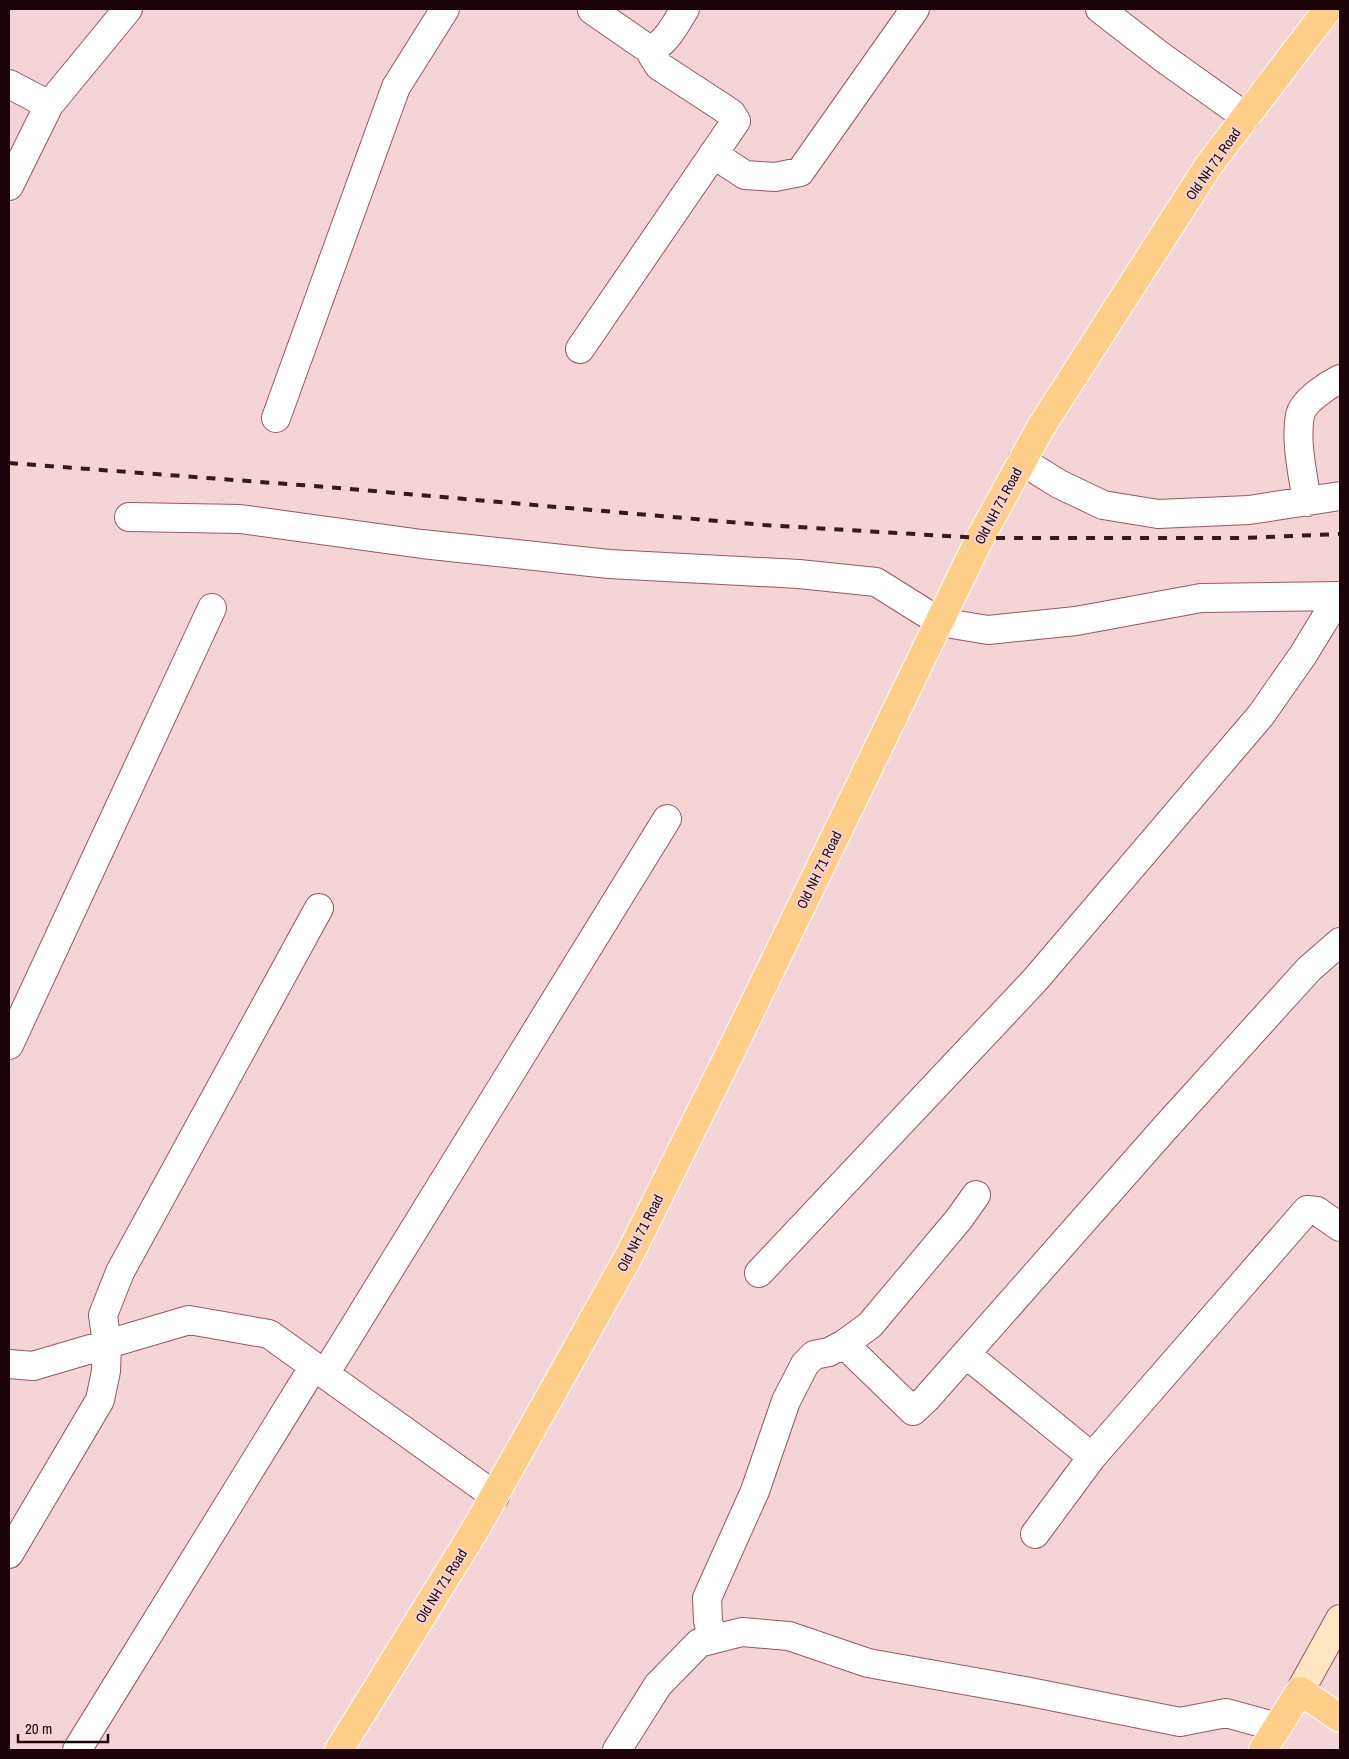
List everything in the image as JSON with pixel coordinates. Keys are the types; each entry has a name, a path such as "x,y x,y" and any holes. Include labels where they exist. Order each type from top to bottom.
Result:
{"main road":[{"name":"Old NH 71 Road","path":"340,1750 470,1539 630,1254 736,1043 980,538 1041,427 1210,165 1328,9"},
{"path":"1263,1750 1300,1691 1340,1619"},
{"path":"1300,1691 1340,1718"}],"street":[{"path":"9,186 49,105 128,9"},
{"path":"276,418 396,87 445,9"},
{"path":"592,10 644,46 652,48 659,45 671,31 685,9"},
{"path":"713,154 745,175 775,176 800,172 915,9"},
{"path":"1100,9 1162,57 1246,117"},
{"path":"580,349 736,120 731,113 659,66 652,55 652,48"},
{"path":"9,84 49,105"},
{"path":"1306,502 1299,446 1300,414 1313,397 1340,379"},
{"path":"1022,461 1059,484 1103,505 1158,514 1249,510 1340,496"},
{"path":"129,517 240,519 422,544 609,564 799,574 876,582 940,622 988,630 1076,621 1202,598 1340,596"},
{"path":"758,1273 1041,973 1261,715 1340,596"},
{"path":"9,1045 212,608"},
{"path":"77,1750 666,819"},
{"path":"9,1554 100,1400 106,1371 107,1344 103,1315 120,1272 319,908"},
{"path":"844,1344 913,1411 926,1399 1302,976 1340,942"},
{"path":"713,1639 708,1621 707,1598 755,1490 786,1401 805,1364 814,1355 829,1352 844,1344 870,1325 959,1219 976,1195"},
{"path":"1035,1534 1092,1457 1307,1210 1316,1211 1340,1226"},
{"path":"9,1364 33,1366 189,1320 269,1334 495,1496"},
{"path":"966,1354 1092,1457"},
{"path":"617,1750 658,1684 699,1643 742,1632 789,1636 868,1663 1025,1690 1180,1722 1226,1713 1277,1727"}],"railway":[{"path":"9,463 327,487 764,525 980,538 1245,538 1340,534"}]}
